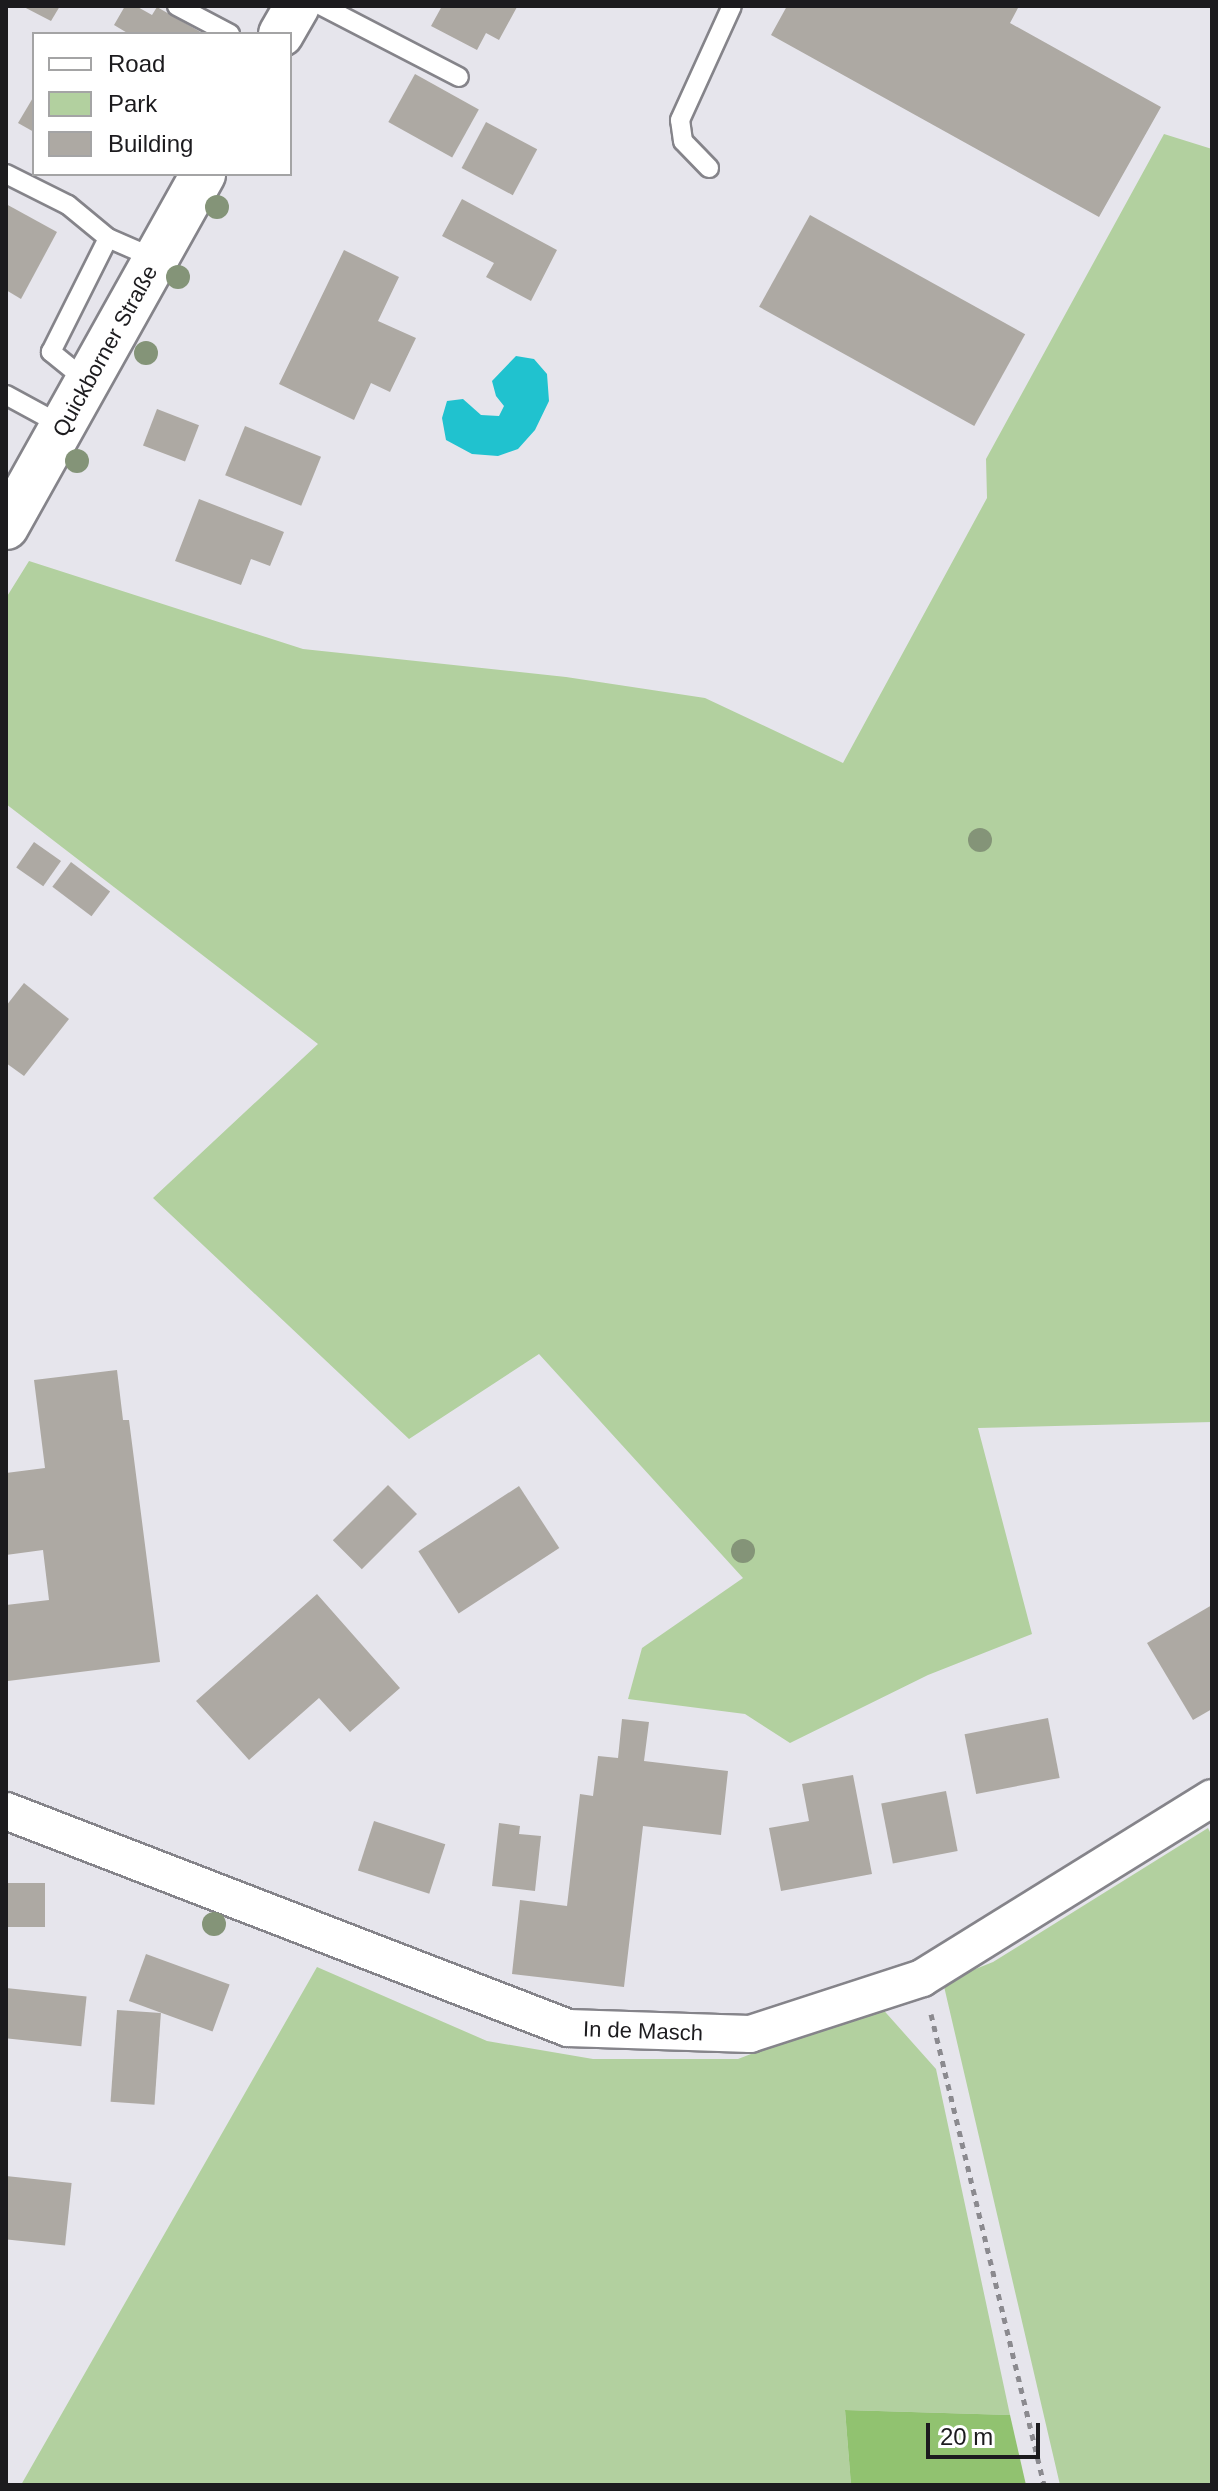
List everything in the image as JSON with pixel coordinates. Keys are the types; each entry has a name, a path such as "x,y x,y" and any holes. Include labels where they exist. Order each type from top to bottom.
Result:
{"main road":[{"path":"282,32 297,6"},
{"name":"Quickborner Straße","path":"6,527 202,176"}],"street":[{"name":"In de Masch","path":"6,1811 568,2028 750,2034 922,1978 1212,1798"}],"lane":[{"path":"177,6 226,32"},
{"path":"322,6 459,77"},
{"path":"709,168 683,141 680,120 732,6"},
{"path":"6,174 68,205 108,238 156,259"},
{"path":"88,382 51,352 108,238"},
{"path":"6,395 63,426"}],"path":[{"path":"922,1978 1044,2485"}],"green space":[{"path":"1164,134 1212,149 1212,1422 978,1428 1032,1634 928,1675 790,1743 745,1714 628,1699 642,1648 743,1578 539,1354 409,1439 153,1198 318,1044 6,804 6,598 29,561 303,649 566,677 705,698 843,763 987,498 986,459"},
{"path":"1208,1828 1212,1836 1212,2485 1060,2485 943,1982 993,1962"},
{"path":"317,1967 487,2041 593,2059 738,2059 879,2005 936,2069 1010,2415 845,2410 851,2485 21,2485"},
{"path":"845,2410 1010,2415 1026,2485 851,2485"}],"water":[{"path":"516,356 534,359 547,374 549,401 535,430 518,449 498,456 472,454 446,440 442,418 447,401 463,399 481,415 499,416 504,406 496,396 492,381"}],"building":[{"path":"22,6 60,6 51,21"},
{"path":"125,6 136,6 152,15 157,7 201,32 126,32 114,25"},
{"path":"442,6 517,7 499,40 486,33 477,50 431,26"},
{"path":"787,6 1019,6 1010,23 1161,107 1099,217 771,35"},
{"path":"415,74 479,109 452,157 388,122"},
{"path":"32,99 32,131 18,123"},
{"path":"486,122 537,149 513,195 462,168"},
{"path":"462,199 557,250 531,301 486,277 494,263 442,236"},
{"path":"6,204 57,232 21,299 6,290"},
{"path":"810,215 1025,334 974,426 759,307"},
{"path":"344,250 399,277 378,321 416,338 390,392 371,383 354,420 279,384"},
{"path":"157,409 199,425 185,462 143,445"},
{"path":"245,426 321,457 301,506 225,475"},
{"path":"199,499 284,532 270,566 251,559 241,585 175,561"},
{"path":"34,842 61,861 43,886 16,867"},
{"path":"71,862 110,891 91,916 52,887"},
{"path":"24,983 69,1019 24,1076 6,1063 6,1006"},
{"path":"117,1370 123,1420 129,1420 160,1662 8,1681 6,1605 49,1600 43,1550 6,1555 6,1473 45,1468 34,1380"},
{"path":"388,1485 417,1514 362,1569 333,1540"},
{"path":"519,1486 559,1548 459,1613 418,1551"},
{"path":"317,1594 400,1688 350,1732 319,1698 249,1760 196,1701"},
{"path":"1212,1605 1212,1709 1193,1720 1147,1643"},
{"path":"1048,1718 1060,1778 976,1794 965,1734"},
{"path":"622,1719 649,1722 644,1761 728,1771 721,1835 643,1826 624,1987 512,1974 520,1900 567,1906 580,1794 593,1796 598,1756 618,1758"},
{"path":"853,1775 872,1874 781,1891 769,1828 809,1821 802,1784"},
{"path":"946,1791 958,1851 893,1863 881,1804"},
{"path":"374,1821 445,1844 429,1894 358,1870"},
{"path":"499,1823 520,1826 519,1834 541,1836 535,1891 492,1886"},
{"path":"6,1883 45,1883 45,1927 6,1927"},
{"path":"146,1954 230,1984 213,2031 129,2001"},
{"path":"6,1988 87,1996 81,2046 6,2038"},
{"path":"117,2010 161,2013 154,2105 111,2102"},
{"path":"6,2176 72,2183 65,2246 6,2239"}]}
